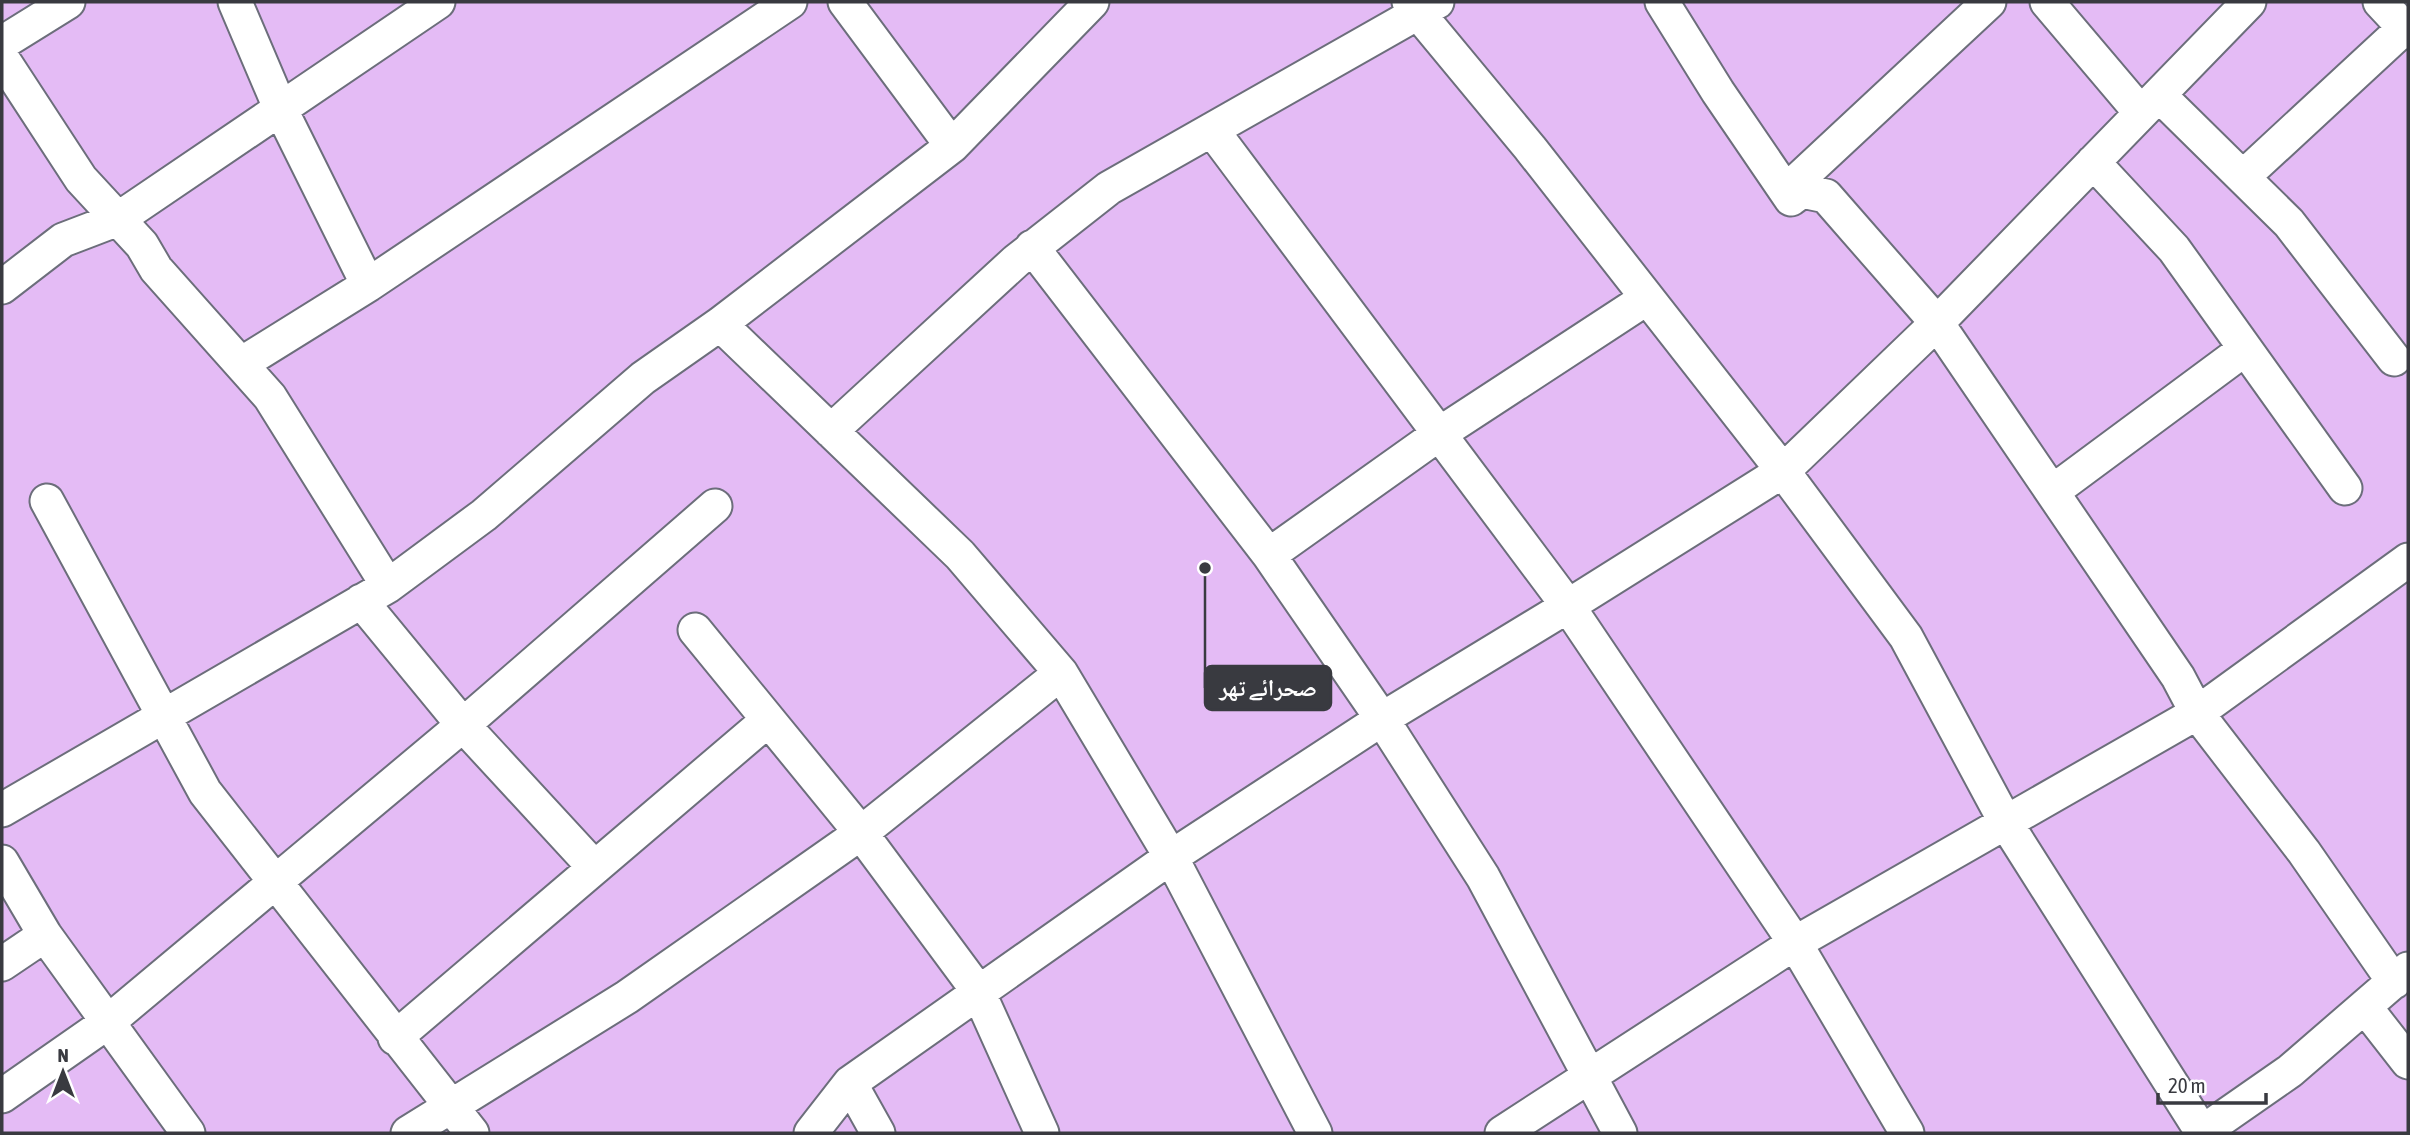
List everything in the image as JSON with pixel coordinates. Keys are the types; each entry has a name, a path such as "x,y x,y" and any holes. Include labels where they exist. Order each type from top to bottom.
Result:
{"street":[{"path":"2,43 68,2"},
{"path":"235,2 281,110 368,285"},
{"path":"2,286 63,240 118,219 438,2"},
{"path":"241,364 368,285 790,2"},
{"path":"845,2 952,146"},
{"path":"2,810 375,593 484,515 643,378 720,324 952,146 1092,2"},
{"path":"831,431 1032,247 1109,188 1422,5 1783,471 1906,637 2006,823 2202,1133 2290,1071 2401,975 2197,713 2178,677 1937,323 1826,196 1802,191 1791,199 1718,92 1662,2"},
{"path":"1786,191 1989,2"},
{"path":"2047,2 2150,104 2242,177 2290,223 2394,359"},
{"path":"811,1133 850,1083 1171,857 1382,719 1783,471 1937,323 2249,2"},
{"path":"2242,177 2406,30 2380,2"},
{"path":"2,58 81,179 142,245 156,269 270,397 375,593 463,725 594,867"},
{"path":"1212,130 1568,606 1795,943 1907,1133"},
{"path":"2094,162 2174,249 2345,488"},
{"path":"1032,247 1269,555 1382,719 1483,877 1620,1133"},
{"path":"1269,555 1439,434 1647,298"},
{"path":"720,324 960,555 1061,673 1171,857 1315,1133"},
{"path":"2052,492 2245,349"},
{"path":"47,501 205,792 472,1133"},
{"path":"2,1096 108,1022 276,884 715,506"},
{"path":"1502,1133 1795,943 2197,713 2408,560"},
{"path":"695,630 861,834 978,991 1042,1133"},
{"path":"408,1133 627,997 861,834 1061,673"},
{"path":"395,1038 768,720"},
{"path":"2,862 46,935 108,1022 178,1129"},
{"path":"2,964 46,935"},
{"path":"2365,1007 2408,1062"},
{"path":"850,1083 878,1133"}],"shaded area":[{"path":"2,2 2408,2 2408,1133 2,1133"}],"place":[{"name":"صحرائے تھر","path":"1205,568"}]}
